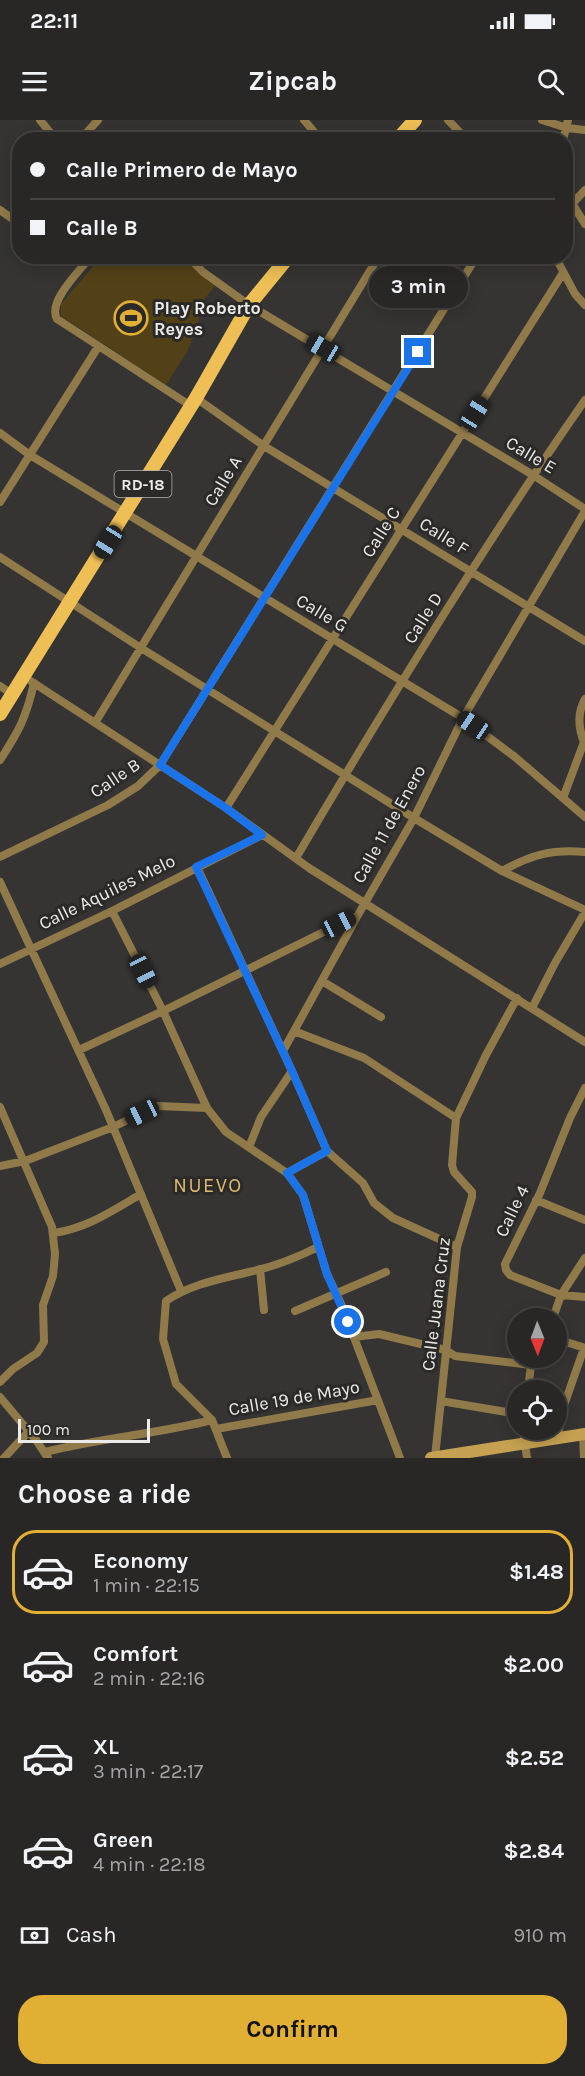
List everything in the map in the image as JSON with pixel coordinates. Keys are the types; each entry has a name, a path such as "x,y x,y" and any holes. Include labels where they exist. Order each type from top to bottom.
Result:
{"main road":[{"path":"404,132 415,120"},
{"name":"RD-18","path":"0,714 12,694 28,680 32,661 126,513 249,305 282,264"}],"street":[{"path":"40,120 50,132"},
{"path":"87,132 98,120"},
{"path":"304,120 314,132"},
{"path":"448,120 458,132"},
{"path":"542,120 568,124 585,130"},
{"path":"573,203 585,189"},
{"path":"573,206 585,224"},
{"name":"Calle F","path":"86,264 58,298 54,309 57,319 98,347 193,402 585,641"},
{"name":"Calle E","path":"195,264 249,305 394,390 533,475 585,510"},
{"name":"Calle A","path":"95,723 374,264"},
{"name":"Calle B","path":"0,857 108,805 138,786 160,765 472,264"},
{"path":"559,264 575,294 585,305"},
{"name":"Calle C","path":"226,808 563,273"},
{"path":"0,502 98,347"},
{"name":"Calle D","path":"296,858 344,775 471,572 533,475 585,400"},
{"name":"Calle G","path":"0,433 30,455 463,718 515,757 585,817"},
{"name":"Calle 11 de Enero","path":"283,1051 414,818 463,718 585,510"},
{"path":"0,557 414,818 502,871 585,911 532,1008"},
{"path":"28,680 226,808 262,835 365,903 585,1042"},
{"path":"0,760 19,731 27,712 28,680"},
{"path":"0,686 12,694"},
{"path":"563,798 584,742 579,730 579,709 585,699"},
{"name":"Calle Aquiles Melo","path":"0,964 112,911 262,835"},
{"path":"502,871 527,857 565,850 585,852"},
{"path":"196,867 283,1051 327,1151 363,1183 374,1203 393,1218 457,1247"},
{"path":"0,882 79,1050 181,1291"},
{"path":"112,911 163,1011 207,1108 226,1132 287,1173 303,1195 327,1274 354,1337 400,1458"},
{"path":"79,1050 358,915"},
{"path":"322,981 381,1017"},
{"name":"Calle Juana Cruz","path":"433,1457 457,1247 472,1197 472,1192 454,1173 452,1165 456,1118 486,1055 517,998"},
{"path":"294,1031 364,1058 456,1118"},
{"path":"249,1147 261,1116 292,1071"},
{"name":"Calle 4","path":"585,1088 505,1264 510,1275 561,1295 585,1297"},
{"path":"0,1166 25,1161 113,1127 157,1106 207,1108"},
{"path":"0,1107 54,1233 54,1267 43,1305 44,1342 37,1353 12,1370 0,1382"},
{"path":"287,1173 327,1151"},
{"path":"54,1233 92,1223 141,1194"},
{"path":"536,1200 585,1220"},
{"path":"227,1458 214,1425 176,1384 164,1339 166,1300 181,1291 222,1277 280,1264 318,1247"},
{"path":"556,1308 561,1295 585,1258"},
{"path":"260,1269 264,1310"},
{"path":"295,1311 386,1272"},
{"path":"354,1337 379,1334 446,1350 455,1356 507,1359"},
{"path":"567,1342 585,1348 567,1398"},
{"path":"0,1397 46,1455"},
{"name":"Calle 19 de Mayo","path":"46,1455 84,1442 378,1400"},
{"path":"441,1401 507,1412"},
{"path":"4,1458 28,1431"},
{"path":"567,1436 584,1434 584,1458"},
{"path":"433,1457 507,1440"},
{"path":"525,1440 527,1458"}],"shaded area":[{"name":"Play Roberto Reyes","path":"95,264 189,264 215,286 203,301 198,324 187,352 166,385 61,316 61,304"}],"place":[{"name":"Play Roberto Reyes","path":"131,318"}],"district":[{"name":"NUEVO","path":"208,1185"}],"route":[{"path":"348,1322 327,1274 303,1195 287,1173 327,1151 196,867 262,835 226,808 160,765 418,352"}]}
